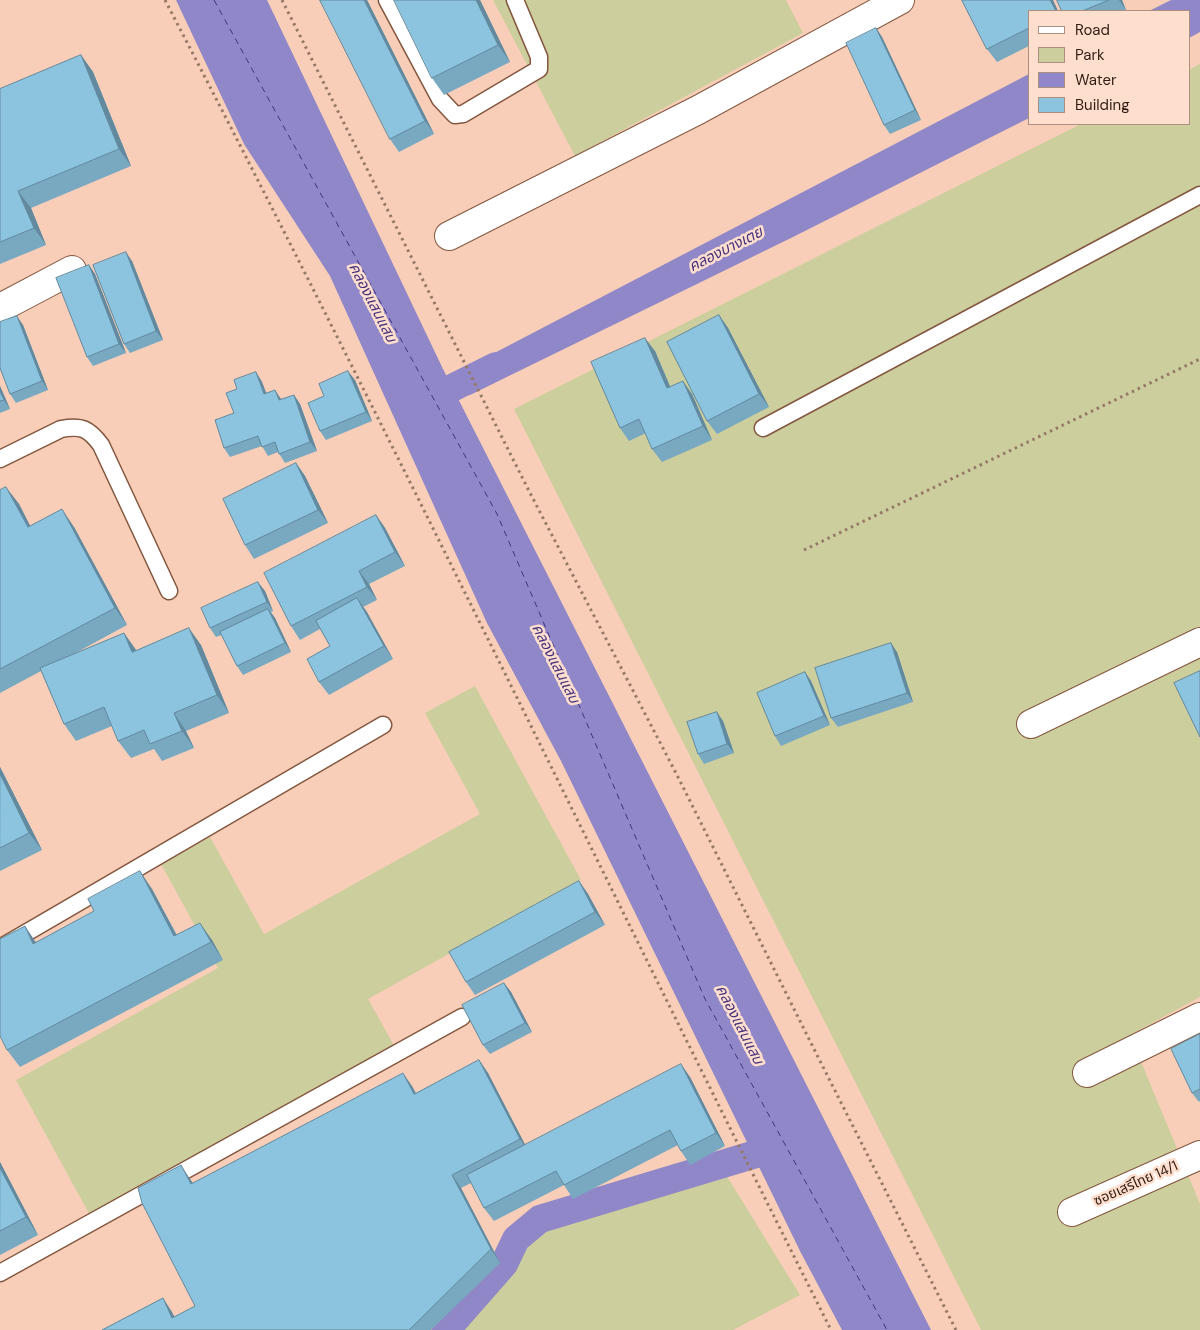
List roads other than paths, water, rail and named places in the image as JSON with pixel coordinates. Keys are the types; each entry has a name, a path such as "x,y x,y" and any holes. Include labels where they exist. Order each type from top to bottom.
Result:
{"street":[{"path":"449,236 698,110 900,0"},
{"path":"0,308 72,270"},
{"path":"1030,724 1200,642"},
{"path":"1087,1073 1200,1017"},
{"name":"ซอยเสรีไทย 14/1","path":"1072,1212 1200,1155"}],"lane":[{"path":"387,0 440,100 455,115 463,114 539,69 539,57 515,0"},
{"path":"763,428 1200,195"},
{"path":"0,459 61,429 82,429 91,432 101,445 168,591"},
{"path":"0,948 383,725"},
{"path":"0,1273 462,1017"}],"water":[{"name":"คลองแสนแสบ","path":"176,0 267,0 443,369 931,1330 842,1330 801,1253 561,761 487,623 330,276 244,144"},
{"path":"1171,0 1200,0 1200,32 1190,37 1190,10 1151,10"},
{"path":"1028,75 1028,119 793,237 470,395 458,372"}],"waterway":[{"name":"คลองบางเตย","path":"422,403 496,366"},
{"path":"446,1330 504,1264 516,1239 540,1219 789,1144"}]}
